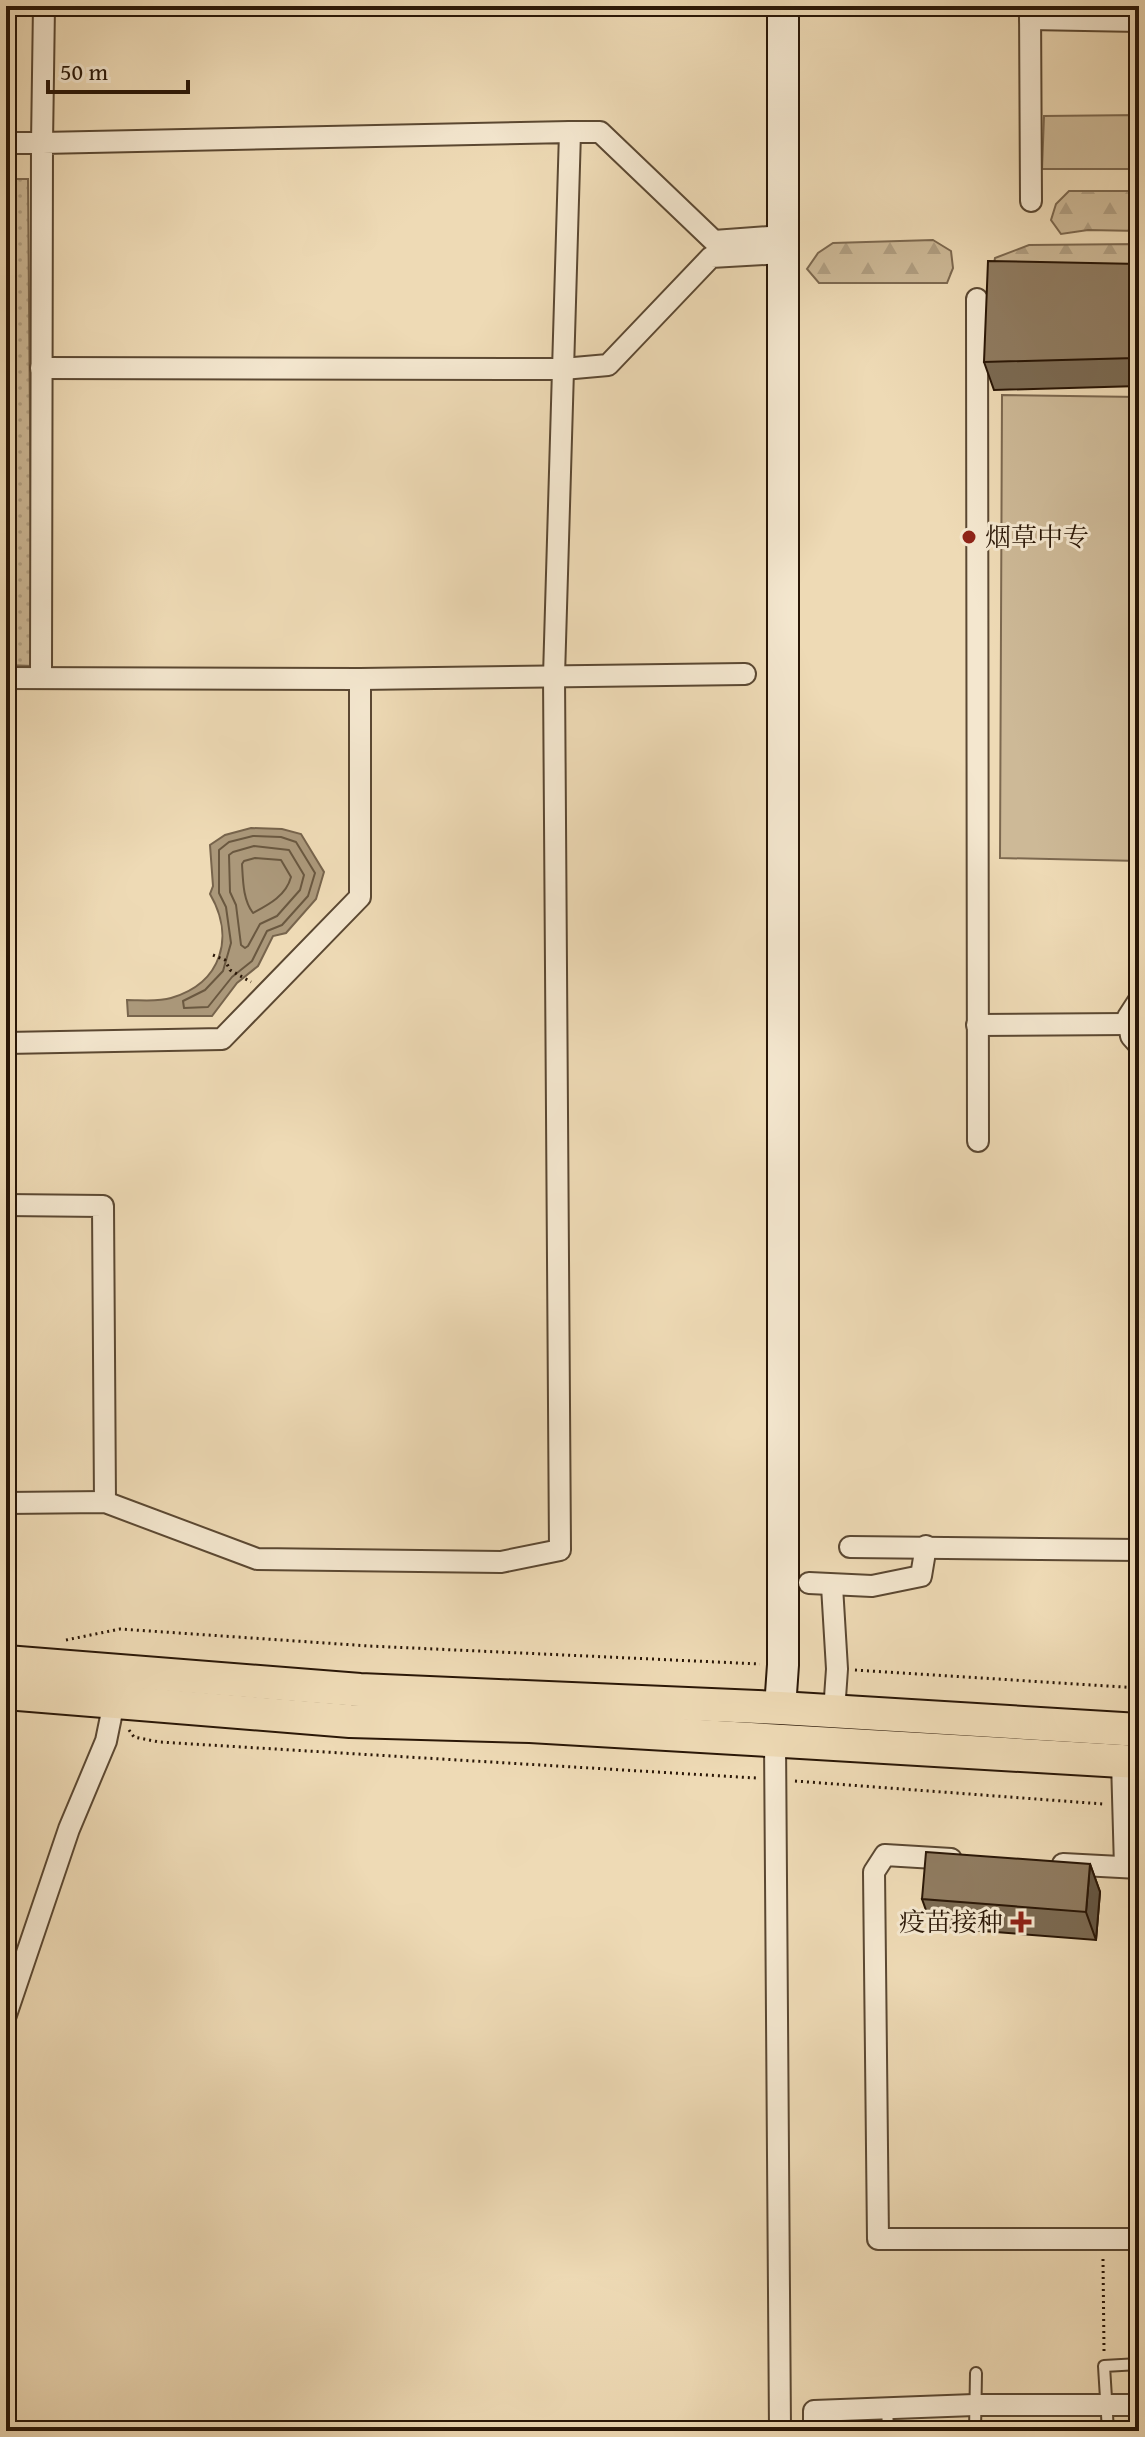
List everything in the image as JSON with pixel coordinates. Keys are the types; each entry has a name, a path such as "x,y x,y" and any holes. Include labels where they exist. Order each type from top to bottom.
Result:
{"main road":[{"path":"6,1662 360,1690 780,1708 1139,1730"},
{"path":"6,1693 350,1721 530,1726 1130,1762"}],"street":[{"path":"41,678 44,6"},
{"path":"780,1708 783,1665 783,6"},
{"path":"1031,201 1030,13 1139,21"},
{"path":"6,1503 105,1502 257,1559 501,1562 560,1550 554,676 570,132"},
{"path":"6,143 600,132 714,241 783,245"},
{"path":"41,368 563,369 608,365 711,257 783,245"},
{"path":"977,299 978,1141"},
{"path":"6,678 360,679 745,674"},
{"path":"6,1043 222,1039 268,992 360,897 360,679"},
{"path":"1139,1000 1132,1008 1128,1024 1131,1036 1139,1045"},
{"path":"977,1025 1128,1024"},
{"path":"6,1205 103,1206 105,1502"},
{"path":"809,1583 872,1586 921,1576 926,1546"},
{"path":"850,1547 1139,1550"},
{"path":"832,1586 837,1669 834,1712"},
{"path":"6,2015 69,1829 106,1741 114,1702"},
{"path":"775,1740 780,2431"},
{"path":"1045,1863 1132,1867 1123,1806 1130,1762"},
{"path":"965,1859 885,1855 874,1872 878,2239 1139,2239"},
{"path":"814,2431 814,2411 887,2406 1139,2405"}],"lane":[{"path":"1108,2431 1104,2366 1139,2364"},
{"path":"975,2431 976,2373"},
{"path":"887,2406 888,2431"}],"path":[{"path":"213,955 225,960 230,970 268,992"},
{"path":"63,1640 120,1629 369,1646 783,1665"},
{"path":"837,1669 1139,1688"},
{"path":"114,1702 134,1737 159,1742 717,1774 1123,1806"},
{"path":"1103,2239 1104,2366"}],"green space":[{"path":"1139,115 1139,169 1042,169 1044,116"},
{"path":"6,179 28,179 32,666 6,665"},
{"path":"1069,191 1139,191 1139,231 1088,230 1061,234 1051,220 1056,204"},
{"path":"933,240 951,251 953,268 947,283 819,283 807,269 818,253 833,243"},
{"path":"1139,244 1139,279 993,269 995,258 1029,245"},
{"path":"1002,395 1139,397 1139,861 1000,858"}],"water":[{"path":"251,828 282,829 301,834 324,872 316,899 286,933 273,936 258,966 237,983 212,1016 128,1016 127,1000 171,998 188,991 212,970 219,956 222,926 210,894 213,886 210,845 225,835"}],"building":[{"path":"988,261 1139,264 1135,358 984,362"},
{"path":"926,1852 1090,1864 1086,1912 922,1899"}],"place":[{"name":"烟草中专","path":"969,537"},
{"name":"疫苗接种","path":"1021,1922"}]}
